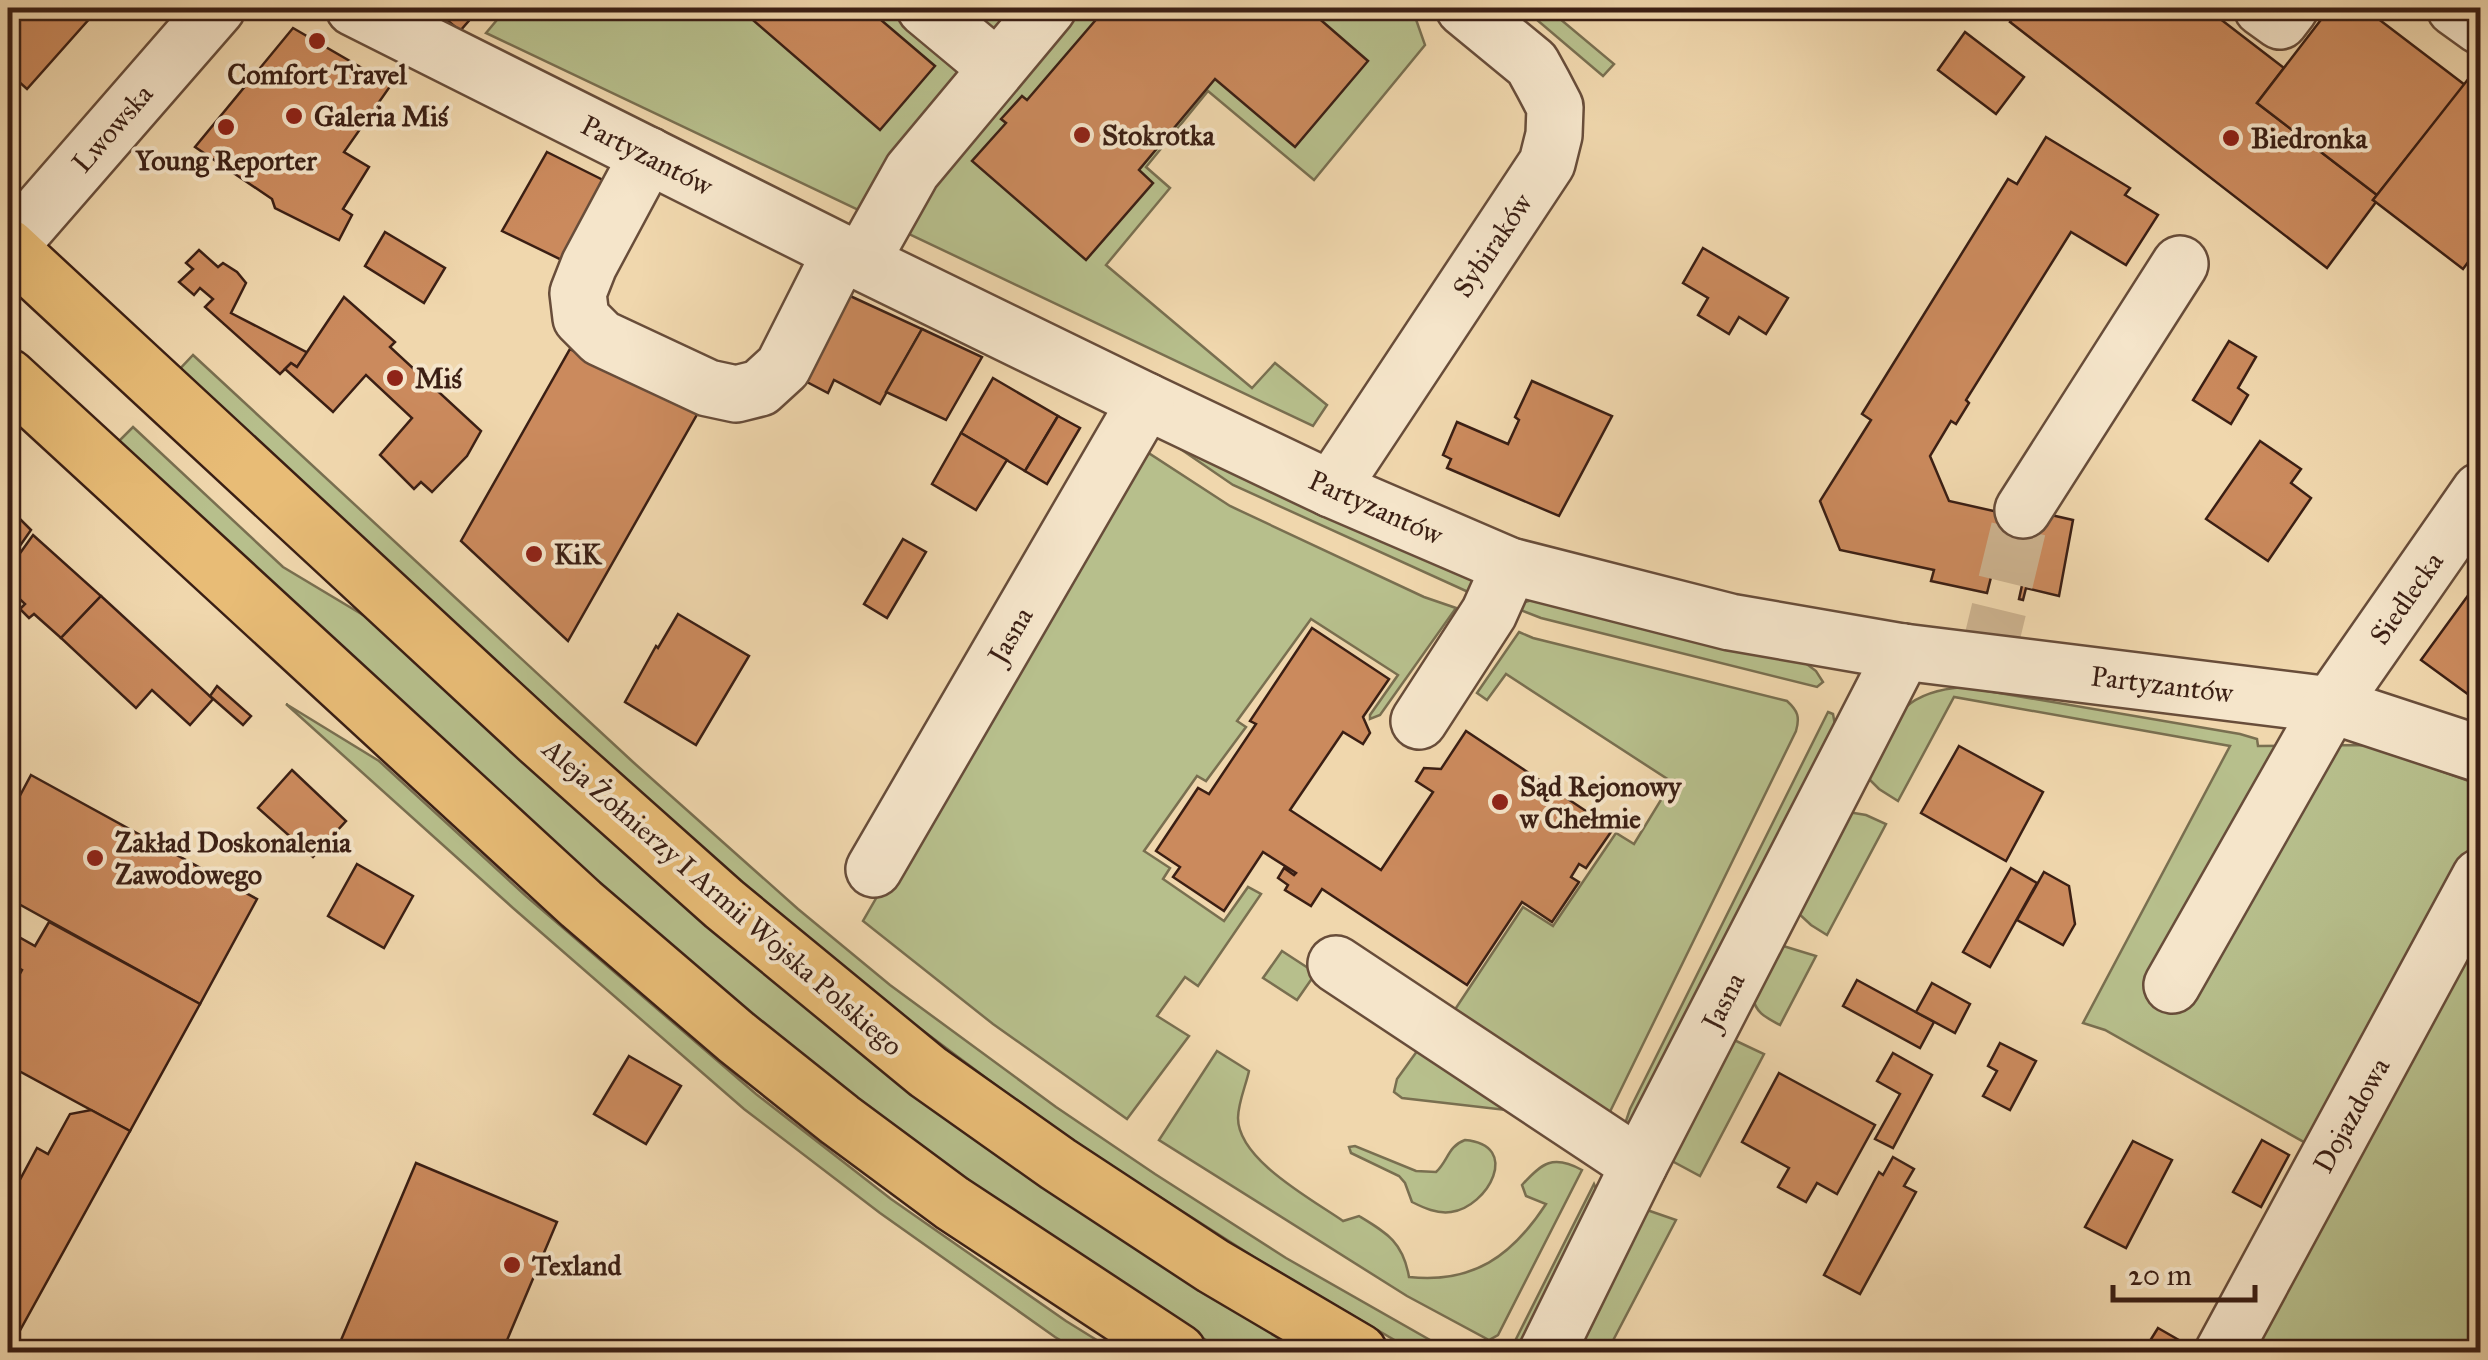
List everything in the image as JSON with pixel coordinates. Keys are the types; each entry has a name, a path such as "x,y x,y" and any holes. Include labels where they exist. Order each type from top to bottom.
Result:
{"main road":[{"name":"Aleja Żołnierzy I Armii Wojska Polskiego","path":"8,248 540,740 724,904 928,1072 1213,1266 1359,1352"},
{"path":"8,377 581,904 736,1038 952,1203 1178,1352"}],"street":[{"name":"Lwowska","path":"8,248 217,8"},
{"name":"Partyzantów","path":"354,8 1146,402 1331,489 1510,566 1730,622 1903,652 2331,705 2480,754"},
{"path":"925,8 997,68"},
{"path":"994,8 997,68"},
{"path":"648,155 589,265 578,293 582,318 601,338 708,388 736,394 760,388 783,366 851,257 912,172 1048,8"},
{"name":"Sybiraków","path":"1331,489 1546,163 1554,136 1555,107 1532,64 1464,8"},
{"path":"2262,8 2280,21 2290,8"},
{"path":"2455,8 2480,26"},
{"path":"2023,510 2180,264"},
{"name":"Jasna","path":"874,868 1146,402"},
{"name":"Siedlecka","path":"2331,705 2480,492"},
{"path":"1419,722 1489,613 1510,566"},
{"name":"Jasna","path":"1546,1352 1638,1165 1903,652"},
{"path":"2172,985 2331,705"},
{"name":"Dojazdowa","path":"2237,1340 2480,878"},
{"path":"1336,964 1638,1165"}],"green space":[{"path":"507,8 1412,8 1425,45 1314,180 1208,91 1146,167 1170,188 1106,265 1252,388 1275,363 1327,405 1313,426 486,33"},
{"path":"1523,8 1547,8 1614,64 1603,76"},
{"path":"193,355 633,762 890,985 1155,1174 1286,1258 1451,1352 1415,1352 1273,1269 1041,1119 874,994 776,915 177,372"},
{"path":"133,427 283,567 383,627 1308,1352 1224,1352 944,1166 837,1088 636,921 117,443"},
{"path":"1160,435 1470,576 1477,586 1477,596 1233,485"},
{"path":"1144,452 1230,506 1424,597 1456,608 1380,715 1370,719 1398,675 1311,619 1237,721 1246,727 1206,781 1197,776 1144,851 1170,868 1163,879 1224,921 1248,887 1261,894 1198,986 1185,977 1157,1016 1189,1036 1127,1119 993,1024 863,921 1093,522"},
{"path":"1536,599 1804,662 1823,682 1817,687 1518,609"},
{"path":"1519,632 1787,701 1798,718 1796,731 1604,1124 1446,1023 1523,907 1553,926 1616,833 1634,844 1672,782 1506,674 1487,700 1477,693"},
{"path":"1964,687 2240,734 2257,739 2258,746 2368,745 2480,785 2480,1352 2215,1352 2325,1154 2105,1030 2083,1023 2230,746 1954,697 1898,801 1879,789 1866,776 1900,713 1924,695"},
{"path":"286,704 379,761 526,896 756,1094 891,1199 1116,1352 1080,1352 1055,1337 880,1213 744,1109"},
{"path":"1828,712 1833,714 1835,725 1640,1125 1623,1130 1630,1109"},
{"path":"1848,812 1886,824 1827,935 1797,912"},
{"path":"1780,945 1816,956 1780,1025 1759,1011 1753,997"},
{"path":"1282,951 1506,1097 1510,1107 1506,1110 1402,1098 1394,1092 1397,1079 1420,1047 1313,977 1297,1000 1263,978"},
{"path":"1732,1039 1764,1054 1700,1176 1672,1161"},
{"path":"1217,1051 1249,1071 1238,1118 1250,1149 1279,1177 1343,1221 1359,1216 1386,1234 1403,1255 1409,1277 1453,1276 1489,1263 1519,1238 1546,1204 1526,1196 1522,1185 1529,1177 1542,1166 1556,1162 1582,1170 1498,1335 1489,1340 1407,1296 1159,1140"},
{"path":"1465,1140 1482,1144 1492,1153 1493,1176 1477,1199 1451,1212 1431,1210 1412,1202 1399,1176 1351,1153 1349,1147 1416,1171 1436,1172 1455,1146"},
{"path":"1594,1184 1598,1193 1523,1352 1514,1352 1514,1343"},
{"path":"1647,1210 1676,1220 1607,1352 1576,1352"}],"building":[{"path":"8,8 99,8 27,89 8,72"},
{"path":"433,8 480,8 460,31"},
{"path":"739,8 867,8 935,66 880,130"},
{"name":"Stokrotka","path":"1106,8 1307,8 1368,61 1295,147 1215,79 1139,170 1153,183 1086,260 972,161 1006,123 1001,119 1022,96 1027,100"},
{"name":"Biedronka","path":"2021,8 2206,8 2284,68 2257,103 2377,195 2373,200 2376,202 2327,268 2010,22"},
{"path":"2330,8 2364,8 2465,85 2377,195 2257,103"},
{"name":"Galeria Miś","path":"293,28 391,85 344,152 369,167 343,209 352,215 339,240 275,208 272,199 195,147"},
{"path":"1965,32 2024,77 1996,114 1938,70"},
{"path":"2480,64 2480,246 2463,269 2373,200"},
{"path":"2046,137 2130,188 2125,195 2158,215 2126,265 2071,232 1966,400 1969,403 1956,424 1951,421 1930,456 1949,501 2007,514 1987,593 1931,581 1934,570 1840,550 1820,501 1871,420 1862,414 2008,179 2017,184"},
{"path":"547,152 609,183 566,262 502,231"},
{"path":"385,232 445,268 424,303 365,266"},
{"path":"1703,248 1788,298 1766,334 1739,317 1729,334 1698,315 1708,298 1683,283"},
{"path":"199,250 218,267 223,263 237,272 246,283 231,313 308,353 297,367 291,363 280,374 205,307 213,299 200,288 194,295 179,282 193,269 186,263"},
{"path":"848,295 922,329 880,404 834,380 828,393 805,381"},
{"path":"344,297 395,342 390,347 481,431 467,456 432,492 421,482 414,489 380,455 412,418 366,375 333,412 285,369 291,363 297,367"},
{"path":"922,329 982,357 946,420 886,392"},
{"path":"2229,341 2256,357 2238,388 2248,395 2231,424 2193,400"},
{"path":"570,349 699,411 568,641 461,541"},
{"path":"993,378 1058,416 1025,471 961,433"},
{"path":"1532,381 1612,416 1559,516 1447,468 1451,459 1443,455 1457,422 1508,444 1519,420 1515,417"},
{"path":"1058,416 1080,428 1047,484 1025,471"},
{"path":"961,433 1007,460 976,510 932,484"},
{"path":"2260,441 2301,469 2291,483 2311,498 2268,561 2206,519"},
{"path":"8,507 31,530 10,560 8,558"},
{"path":"2038,512 2073,520 2059,596 2026,588 2023,600 2019,599"},
{"path":"33,535 101,596 61,638 34,614 29,618 20,609 25,604 8,588 8,570"},
{"path":"903,539 926,552 887,618 864,604"},
{"path":"2480,579 2480,703 2421,660"},
{"path":"101,596 213,699 190,725 152,690 136,708 61,638"},
{"path":"678,614 749,656 696,745 625,702"},
{"name":"Sąd Rejonowy w Chełmie","path":"1312,628 1389,679 1363,717 1370,733 1363,744 1343,732 1290,810 1381,870 1433,792 1416,781 1424,768 1441,769 1466,731 1613,829 1586,868 1579,864 1571,877 1579,882 1552,922 1522,902 1467,985 1322,889 1311,906 1285,890 1288,885 1278,878 1284,868 1296,873 1263,852 1224,911 1173,877 1180,867 1156,851 1198,788 1209,794 1256,724 1250,721"},
{"path":"217,686 251,716 243,725 210,696"},
{"path":"1959,746 2043,792 2006,861 1921,813"},
{"path":"292,770 346,821 313,857 258,808"},
{"name":"Zakład Doskonalenia Zawodowego","path":"31,775 257,899 200,1004 8,898 8,818"},
{"path":"357,864 413,896 384,948 328,916"},
{"path":"2011,868 2037,883 1990,967 1963,952"},
{"path":"2044,872 2069,886 2075,924 2063,945 2017,920"},
{"path":"49,922 200,1004 130,1131 8,1065 8,996 22,970 8,962 8,954 17,936 35,946"},
{"path":"1857,980 1934,1022 1920,1048 1843,1006"},
{"path":"1932,983 1970,1004 1955,1033 1916,1012"},
{"path":"2000,1043 2036,1061 2010,1110 1983,1096 1997,1071 1988,1066"},
{"path":"1893,1053 1932,1075 1893,1148 1875,1139 1900,1094 1877,1081"},
{"path":"629,1056 681,1086 646,1144 594,1114"},
{"path":"1779,1073 1875,1125 1837,1194 1817,1183 1806,1202 1778,1187 1789,1168 1742,1142"},
{"path":"91,1110 130,1131 18,1334 8,1328 8,1202 37,1148 48,1154 70,1114"},
{"path":"2262,1140 2289,1155 2261,1207 2233,1192"},
{"path":"2133,1141 2172,1160 2126,1248 2085,1227"},
{"path":"1893,1157 1914,1169 1904,1186 1916,1192 1860,1294 1824,1275 1879,1172 1883,1175"},
{"path":"416,1163 557,1222 502,1352 336,1352"},
{"path":"2158,1328 2184,1343 2179,1352 2143,1352"}],"tunnel":[{"path":"1986,663 2023,510"}],"place":[{"name":"Comfort Travel","path":"317,41"},
{"name":"Galeria Miś","path":"294,116"},
{"name":"Young Reporter","path":"226,127"},
{"name":"Stokrotka","path":"1082,135"},
{"name":"Biedronka","path":"2231,138"},
{"name":"Miś","path":"395,378"},
{"name":"KiK","path":"534,554"},
{"name":"Sąd Rejonowy w Chełmie","path":"1500,802"},
{"name":"Zakład Doskonalenia Zawodowego","path":"95,858"},
{"name":"Texland","path":"512,1265"}]}
